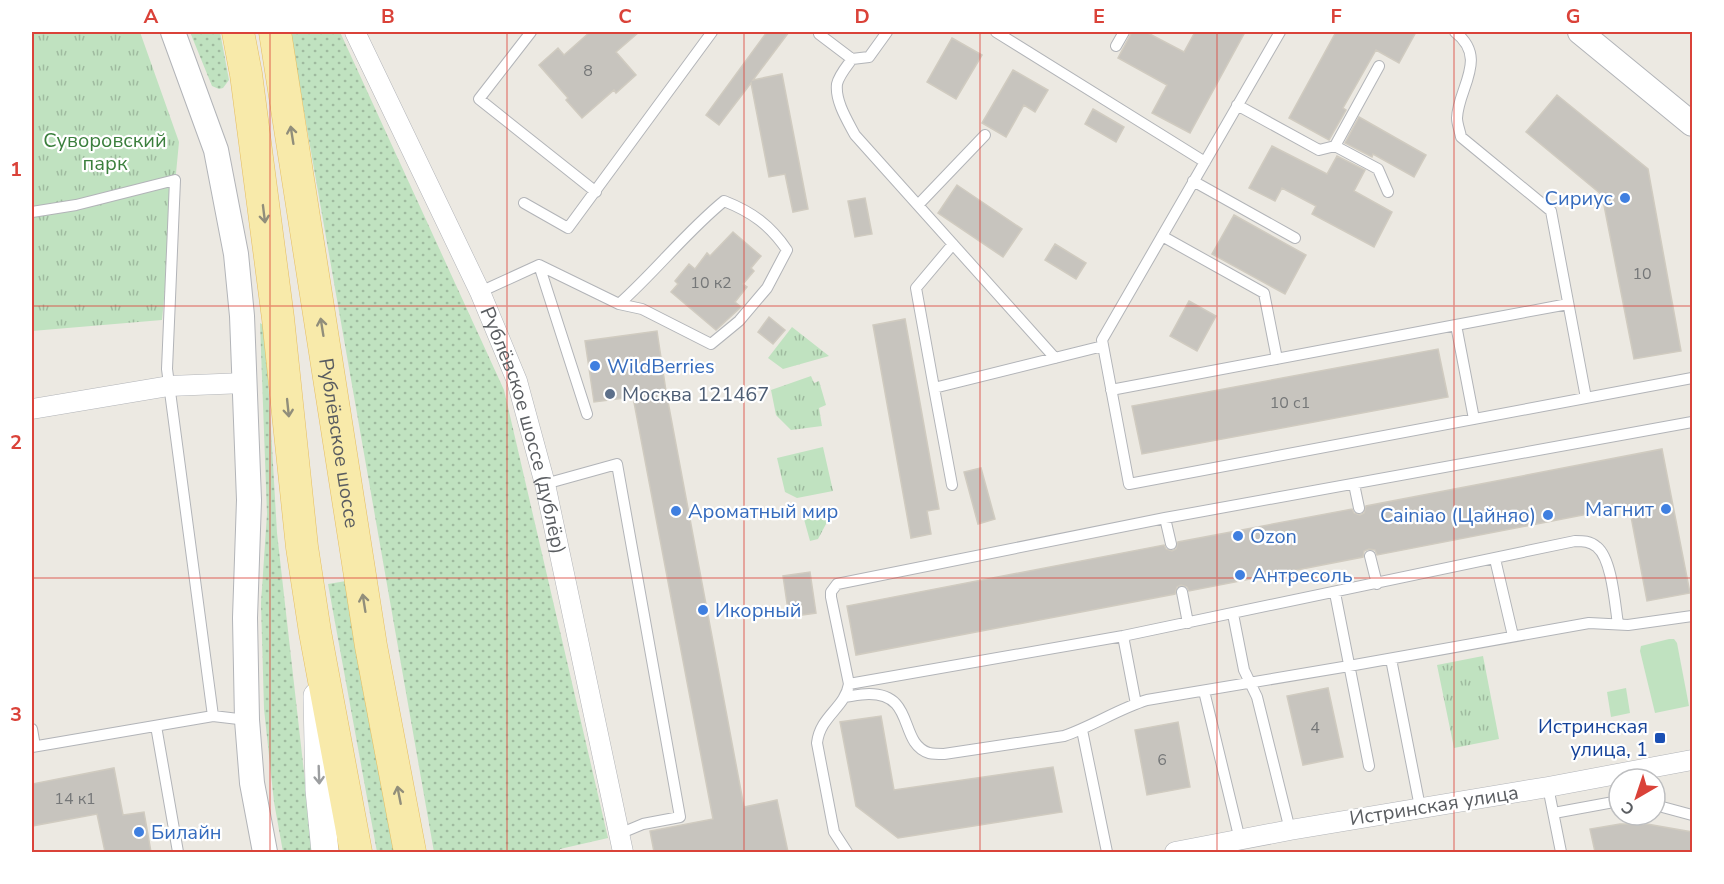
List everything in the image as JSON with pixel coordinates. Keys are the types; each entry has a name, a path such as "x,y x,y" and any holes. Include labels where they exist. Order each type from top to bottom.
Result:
{"main road":[{"path":"238,32 246,75 278,318 302,547 315,632 356,852"},
{"name":"Рублёвское шоссе","path":"275,32 371,646 410,852"},
{"path":"315,632 319,790 325,852"}],"street":[{"path":"173,32 216,150 236,254 242,316 249,500 245,618 247,720 252,783 266,852"},
{"name":"Рублёвское шоссе (дублёр)","path":"355,32 480,292 517,381 545,484 621,843"},
{"path":"1580,32 1692,124"},
{"path":"32,409 169,386 245,383"},
{"name":"Истринская улица","path":"1175,852 1235,844 1290,830 1548,787 1692,760"}],"lane":[{"path":"531,32 479,99 596,192"},
{"path":"524,203 568,228 712,32"},
{"path":"819,34 852,59 869,57 887,32"},
{"path":"996,32 1205,162"},
{"path":"1116,46 1124,32"},
{"path":"1280,32 1102,340 1129,484 1692,378"},
{"path":"1455,32 1461,36 1470,52 1472,67 1457,118 1461,137 1551,211 1586,398"},
{"path":"852,59 842,72 837,84 840,106 855,135 1055,358"},
{"path":"1335,146 1379,66"},
{"path":"1237,105 1319,150 1335,146 1378,169 1388,192"},
{"path":"918,205 985,135"},
{"path":"32,212 76,206 175,180 167,369 213,716"},
{"path":"1193,181 1295,238"},
{"path":"539,264 619,304 642,309 711,344 739,321 767,288 787,250 761,219 743,208 724,201 699,221 644,282 619,304"},
{"path":"1162,236 1264,293 1276,359"},
{"path":"952,485 916,288 953,244"},
{"path":"480,292 539,264"},
{"path":"539,264 587,414"},
{"path":"1111,390 1568,304"},
{"path":"1456,325 1474,419"},
{"path":"934,388 1103,346"},
{"path":"847,852 834,832 817,743 818,732 824,721 845,698 849,684 831,597 831,592 837,584 1165,518 1692,422"},
{"path":"545,484 617,464 680,817 643,824 621,843"},
{"path":"1354,484 1359,508"},
{"path":"1165,518 1171,544"},
{"path":"849,684 1123,636 1575,541 1586,541 1596,545 1603,553 1607,563 1618,624"},
{"path":"1370,556 1377,584"},
{"path":"1495,559 1513,636"},
{"path":"1182,592 1188,623"},
{"path":"1335,593 1369,766"},
{"path":"1233,614 1244,670 1257,697 1290,830"},
{"path":"845,698 869,694 893,701 905,717 911,738 919,747 929,753 944,754 1064,736 1082,730 1136,704 1204,691 1589,623 1638,624 1692,616"},
{"path":"1123,636 1136,704"},
{"path":"1391,659 1420,807"},
{"path":"1204,691 1235,844"},
{"path":"32,729 33,747 213,716 247,720"},
{"path":"156,726 178,852"},
{"path":"1082,730 1107,852"},
{"path":"1548,787 1561,852"},
{"path":"1554,813 1607,803"},
{"path":"1667,808 1692,815"}],"green space":[{"name":"Суворовский парк","path":"32,32 140,32 179,142 162,320 32,331"},
{"path":"190,32 220,32 229,80 223,88 212,86"},
{"path":"290,32 340,32 504,390 608,838 560,849 560,852 434,852"},
{"path":"260,323 265,326 277,533 313,852 283,852 274,802 264,709 261,603 267,514"},
{"path":"792,327 829,356 783,369 768,358"},
{"path":"811,376 814,383 819,381 826,405 819,408 822,426 791,430 776,415 771,390"},
{"path":"823,447 833,491 797,498 785,492 777,458"},
{"path":"835,507 818,539 810,541 802,512"},
{"path":"346,581 397,852 377,852 328,584"},
{"path":"1674,639 1677,643 1689,706 1655,713 1640,651 1641,646"},
{"path":"1483,656 1499,739 1454,748 1437,665"},
{"path":"1626,688 1630,713 1611,717 1607,692"}],"building":[{"path":"590,32 639,32 616,52 636,75 616,93 614,90 582,118 539,65 558,48 564,55"},
{"path":"767,32 789,32 753,80 782,74 808,209 793,212 785,174 769,177 751,83 719,125 706,115"},
{"path":"1132,32 1146,32 1184,52 1195,32 1245,32 1190,133 1152,113 1167,85 1118,58"},
{"path":"1336,32 1416,32 1399,63 1376,50 1343,108 1346,110 1329,140 1289,118"},
{"path":"952,38 982,55 956,99 927,82"},
{"path":"1013,70 1048,90 1035,112 1024,105 1006,137 982,123"},
{"path":"1557,95 1648,169 1681,351 1634,359 1602,195 1526,132"},
{"path":"1093,109 1124,127 1116,142 1085,124"},
{"path":"1359,117 1426,155 1414,177 1373,154 1372,157 1345,143"},
{"path":"1272,146 1327,174 1337,156 1365,170 1354,191 1392,212 1374,247 1312,214 1316,206 1282,188 1275,201 1249,188"},
{"path":"957,185 1022,229 1003,257 938,213"},
{"path":"865,198 872,234 855,237 848,201"},
{"path":"1234,215 1306,255 1285,294 1212,254"},
{"path":"733,232 761,256 751,268 754,271 743,284 747,287 735,302 741,307 716,330 671,292 678,284 675,281 689,264 695,269 707,253 710,256"},
{"path":"1055,244 1086,263 1076,279 1045,260"},
{"path":"1189,301 1216,316 1197,351 1170,336"},
{"path":"769,317 785,330 773,344 758,332"},
{"path":"905,319 939,509 927,511 931,534 911,538 873,325"},
{"path":"657,331 666,391 744,807 777,800 788,852 654,852 650,831 713,819 633,397 594,402 585,341"},
{"path":"1438,349 1448,397 1142,454 1132,406"},
{"path":"1662,449 1690,593 1647,601 1629,506 1377,555 1375,550 1369,549 1364,551 1363,557 1189,591 1187,587 1181,585 1177,587 1175,594 856,655 847,606 1164,545 1166,549 1172,551 1176,549 1178,542 1352,509 1354,513 1360,515 1364,513 1366,506"},
{"path":"981,468 995,519 978,524 964,472"},
{"path":"810,572 816,613 789,617 783,576"},
{"path":"1328,688 1343,757 1303,765 1287,696"},
{"path":"881,716 894,790 1053,767 1062,812 898,838 856,806 840,722"},
{"path":"1178,722 1190,787 1147,795 1135,730"},
{"path":"114,768 123,815 144,812 151,852 105,852 97,814 32,826 32,784"},
{"path":"1607,826 1664,827 1692,832 1692,852 1595,852 1590,829"}],"place":[{"name":"Сириус","path":"1625,198"},
{"name":"WildBerries","path":"595,366"},
{"name":"Москва 121467","path":"610,394"},
{"name":"Магнит","path":"1666,509"},
{"name":"Ароматный мир","path":"676,511"},
{"name":"Cainiao (Цайняо)","path":"1548,515"},
{"name":"Ozon","path":"1238,536"},
{"name":"Антресоль","path":"1240,575"},
{"name":"Икорный","path":"703,610"},
{"name":"Истринская улица, 1","path":"1660,738"},
{"name":"Билайн","path":"139,832"}]}
